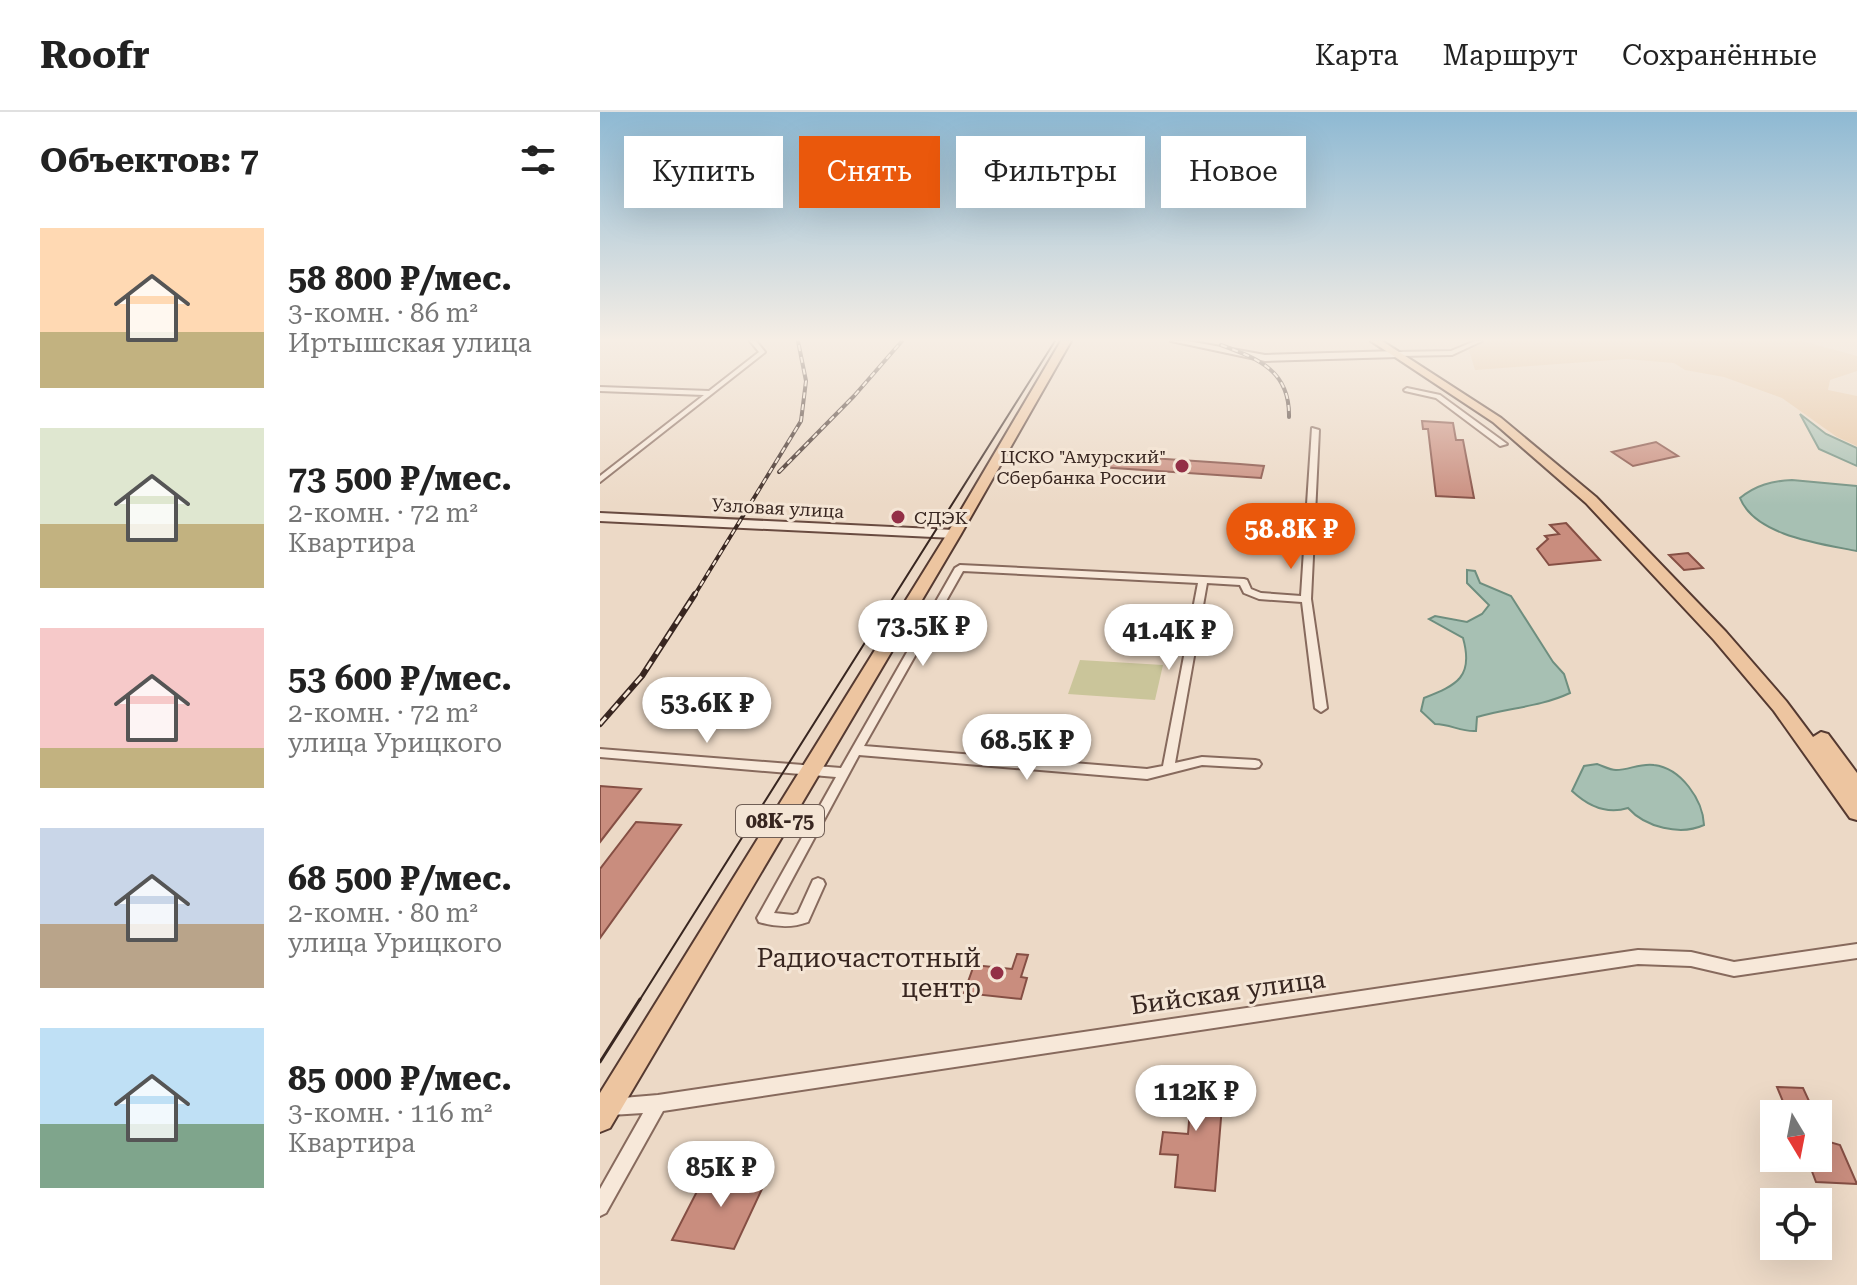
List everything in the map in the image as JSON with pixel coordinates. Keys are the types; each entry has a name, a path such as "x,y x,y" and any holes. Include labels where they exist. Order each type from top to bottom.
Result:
{"main road":[{"name":"08К-75","path":"603,1113 954,534 1034,396"},
{"path":"1462,396 1497,420 1591,500 1770,694 1806,738 1857,812"},
{"path":"1467,396 1525,433 1598,495 1768,675 1857,788"}],"street":[{"path":"600,480 707,396"},
{"path":"1437,396 1503,444"},
{"path":"1315,430 1306,599 1321,708"},
{"name":"Узловая улица","path":"600,517 954,534"},
{"path":"818,884 803,918 793,921 764,918 960,568 1244,582 1247,591 1259,596 1306,599"},
{"path":"1168,769 1203,581"},
{"path":"856,750 1147,774 1202,761 1255,764"},
{"path":"600,753 844,773"},
{"name":"Бийская улица","path":"603,1113 1638,957 1691,959 1734,969 1857,951"},
{"path":"600,1207 658,1103"}],"shaded area":[{"path":"1800,414 1826,434 1857,448 1857,466 1819,449"},
{"path":"1792,480 1857,486 1857,551 1774,530 1748,511 1740,498 1764,484"},
{"path":"1467,570 1475,571 1480,583 1511,596 1564,674 1570,693 1477,717 1476,731 1435,724 1421,711 1424,698 1454,684 1464,671 1466,662 1463,638 1429,619 1435,616 1467,622 1482,614 1489,605 1467,583"},
{"path":"1080,660 1163,665 1155,700 1068,694"},
{"path":"1597,764 1616,770 1654,765 1673,772 1695,796 1704,825 1684,830 1663,828 1635,815 1628,808 1605,810 1591,805 1572,791 1584,766"}],"sand":[{"path":"1776,396 1857,396 1857,446 1837,437"}],"building":[{"path":"1422,421 1453,423 1456,440 1463,440 1474,498 1436,496 1428,429 1423,429"},
{"path":"1656,442 1678,456 1633,466 1612,452"},
{"name":"ЦСКО \"Амурский\" Сбербанка России","path":"1106,455 1264,466 1261,478 1100,467"},
{"path":"1566,523 1600,560 1549,565 1537,549 1548,539 1545,536 1559,534 1550,525"},
{"path":"1688,553 1703,568 1684,570 1669,555"},
{"path":"600,786 641,789 600,842"},
{"path":"636,822 681,825 600,938 600,869"},
{"name":"Радиочастотный центр","path":"1017,954 1028,955 1021,977 1027,978 1021,999 964,993 974,965 1012,969"},
{"path":"1171,1078 1224,1082 1215,1191 1175,1187 1178,1155 1160,1154 1163,1132 1188,1134 1190,1109 1168,1107"},
{"path":"1777,1087 1803,1088 1809,1100 1782,1100"},
{"path":"1832,1143 1840,1145 1857,1184 1816,1182 1812,1172 1832,1172"},
{"path":"709,1168 768,1176 734,1249 672,1240"}],"tram line":[{"path":"639,1001 1020,396"},
{"path":"600,1062 640,999"}],"railway":[{"path":"694,596 801,421 804,396"},
{"path":"779,472 854,396"},
{"path":"1286,396 1289,417"},
{"path":"600,724 642,676 695,594"}],"place":[{"name":"ЦСКО \"Амурский\" Сбербанка России","path":"1182,466"},
{"name":"СДЭК","path":"898,517"},
{"name":"Радиочастотный центр","path":"997,973"}]}
